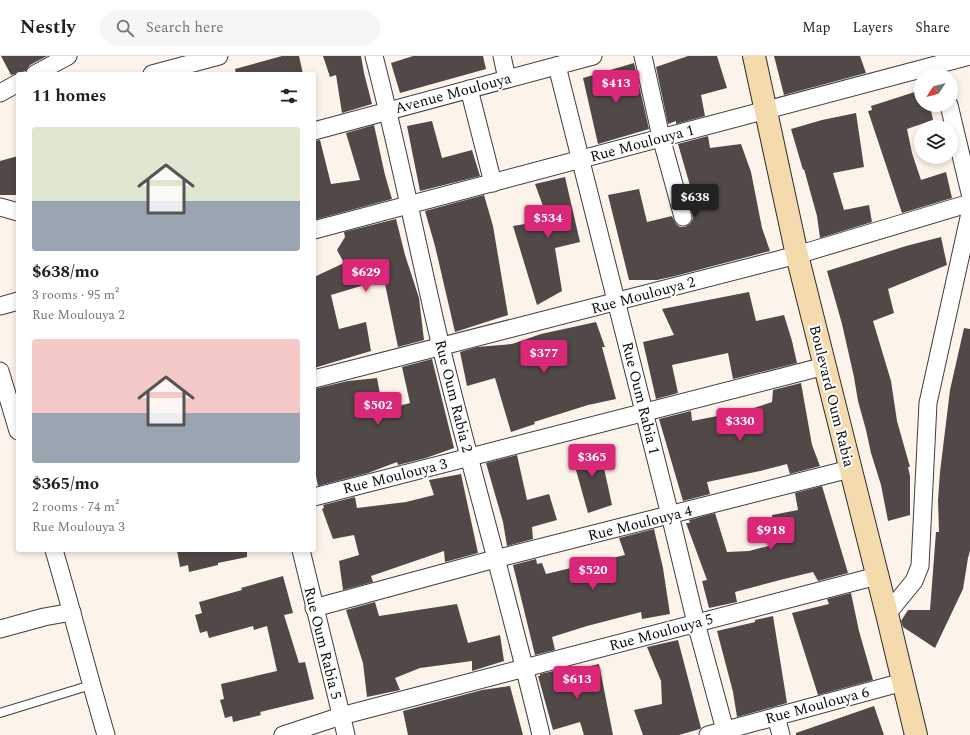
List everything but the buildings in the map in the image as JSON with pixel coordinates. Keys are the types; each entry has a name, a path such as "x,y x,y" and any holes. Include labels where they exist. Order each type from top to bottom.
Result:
{"street":[{"path":"161,72 195,64 219,56"},
{"name":"Rue Oum Rabia 2","path":"374,56 388,111 441,347 495,559 525,668 541,735"},
{"path":"502,56 506,79"},
{"name":"Avenue Moulouya","path":"316,130 592,56"},
{"path":"643,56 661,137 683,217"},
{"name":"Boulevard Oum Rabia","path":"754,56 797,255 916,735"},
{"name":"Rue Moulouya 1","path":"942,68 970,56"},
{"path":"40,72 62,62"},
{"name":"Rue Oum Rabia 1","path":"557,66 696,623 725,730"},
{"name":"Rue Moulouya 1","path":"316,229 765,110 914,75"},
{"path":"0,93 16,84"},
{"path":"469,89 493,183"},
{"path":"951,112 970,192"},
{"path":"0,206 16,202"},
{"name":"Rue Moulouya 2","path":"316,378 797,255 970,203"},
{"path":"0,206 16,211"},
{"path":"887,614 914,581 920,566 928,404 970,213"},
{"path":"0,306 16,302"},
{"name":"Rue Moulouya 3","path":"316,496 825,366"},
{"path":"0,371 16,424"},
{"name":"Rue Moulouya 4","path":"314,608 495,559 850,469"},
{"path":"55,552 106,735"},
{"name":"Rue Oum Rabia 5","path":"300,552 346,735"},
{"name":"Rue Moulouya 5","path":"283,735 341,716 877,576"},
{"path":"0,629 44,617 72,612"},
{"name":"Rue Moulouya 6","path":"708,735 903,682"},
{"path":"776,716 781,735"}],"lane":[{"path":"0,713 91,685"}]}
